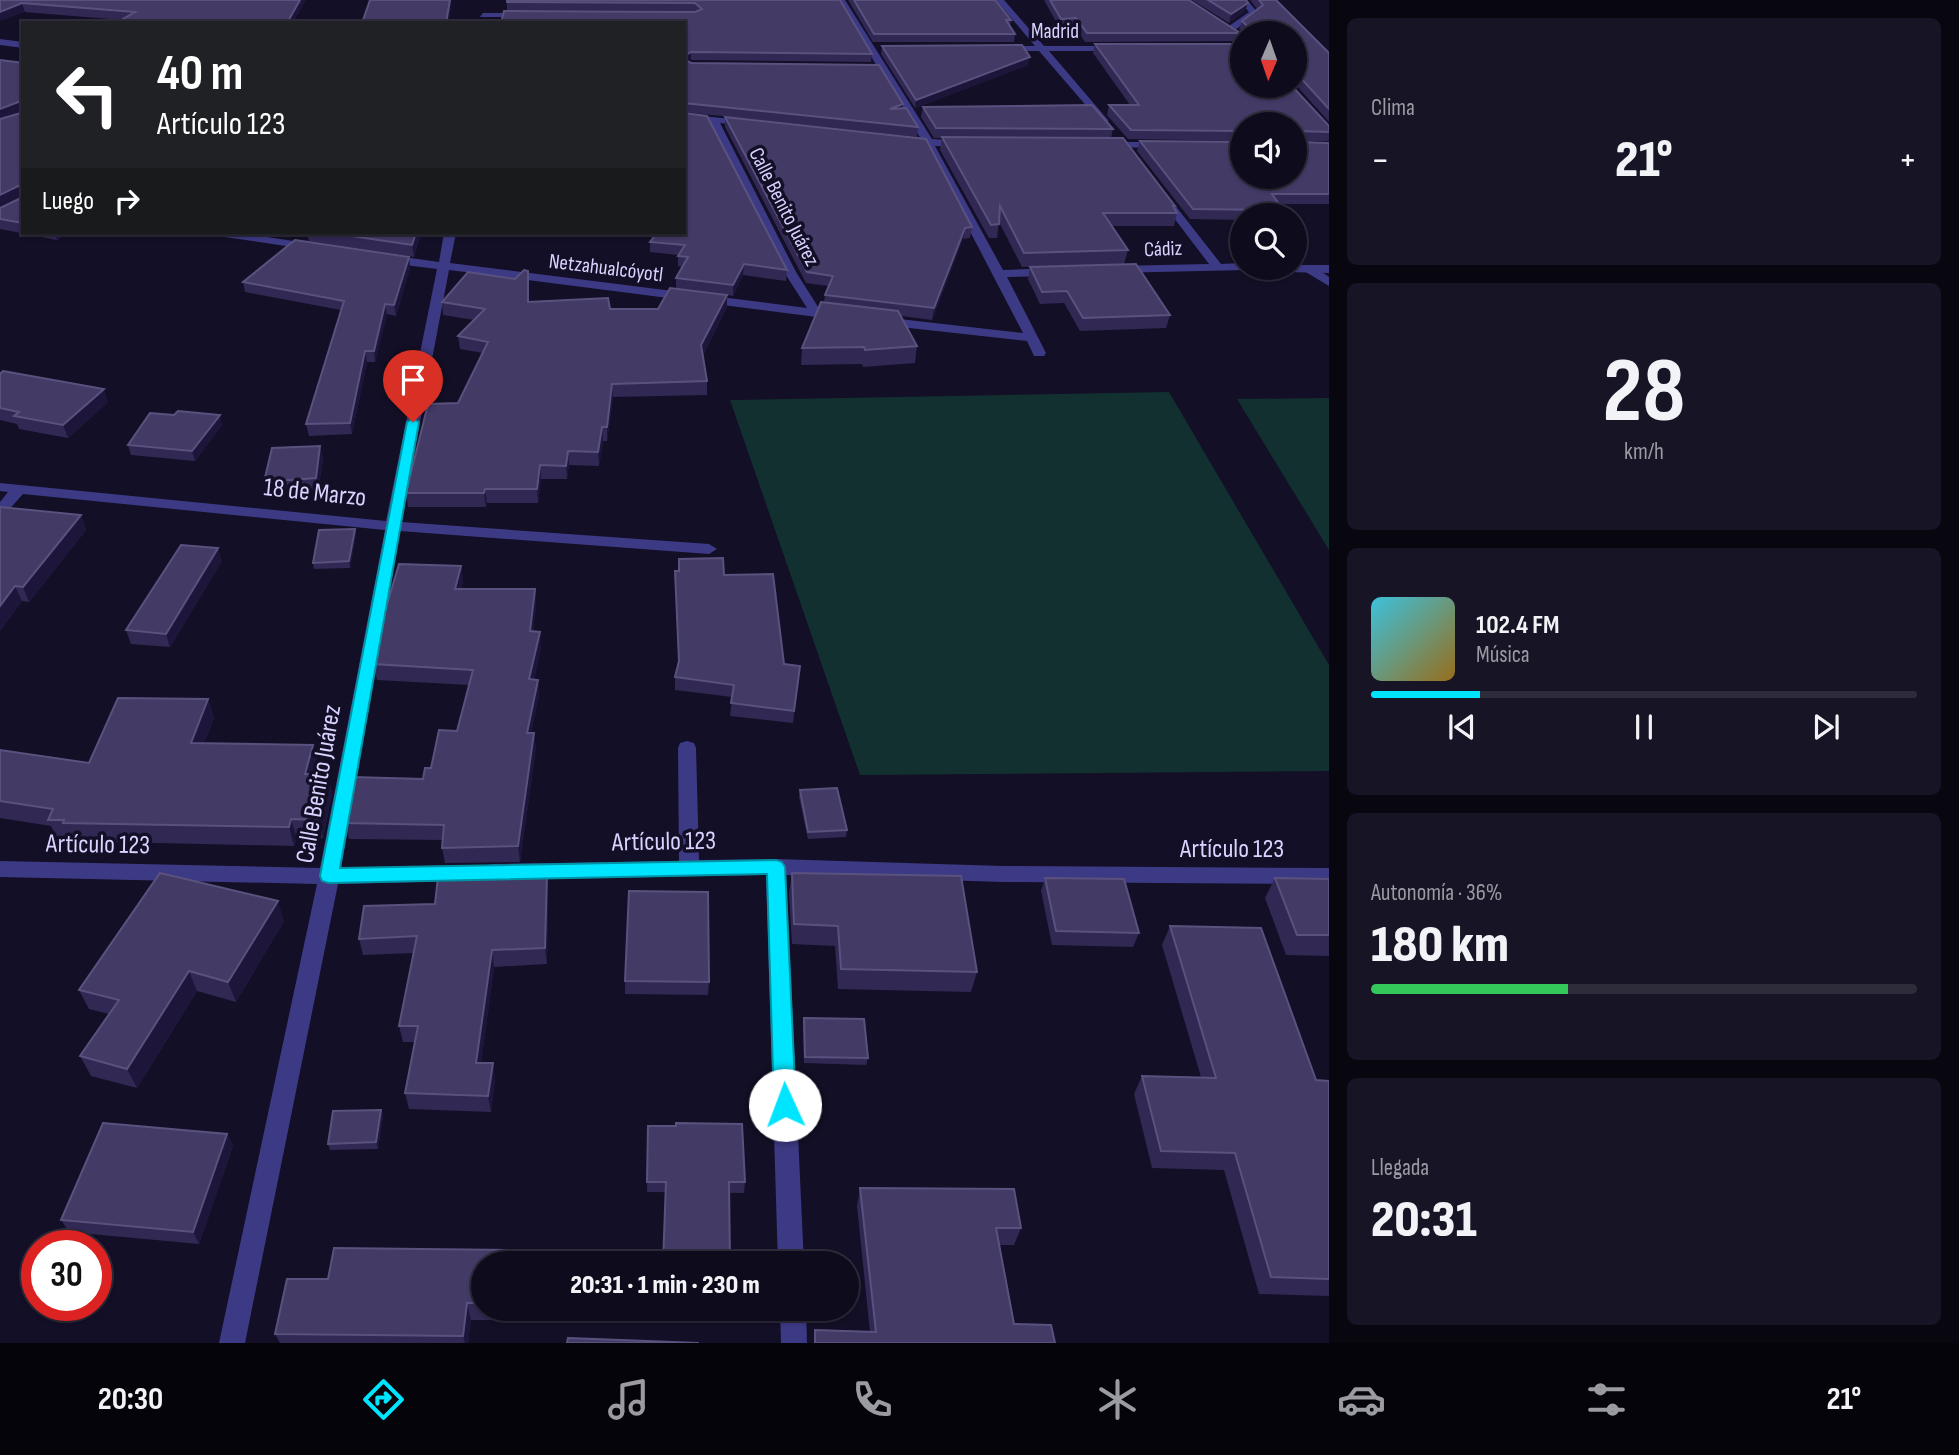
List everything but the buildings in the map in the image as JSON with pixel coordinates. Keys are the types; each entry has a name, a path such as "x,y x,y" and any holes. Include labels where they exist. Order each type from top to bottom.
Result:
{"street":[{"path":"841,0 880,68 929,144 1001,274 1039,353"},
{"path":"1000,0 1133,156"},
{"path":"1181,0 1230,29"},
{"path":"1242,21 1254,13 1243,0"},
{"path":"482,15 536,15"},
{"path":"0,42 21,45"},
{"path":"868,48 881,48"},
{"name":"Madrid","path":"988,48 1122,48"},
{"path":"867,68 880,68"},
{"path":"686,117 753,124"},
{"name":"Calle Benito Juárez","path":"713,120 790,272 816,313"},
{"path":"889,139 929,144 971,144"},
{"path":"1097,145 1177,145"},
{"path":"1158,189 1216,267"},
{"path":"0,200 21,203"},
{"path":"0,214 21,204"},
{"path":"231,235 324,249"},
{"name":"Calle Benito Juárez","path":"232,1343 329,876 450,235"},
{"name":"Netzahualcóyotl","path":"377,257 856,318"},
{"name":"Cádiz","path":"1108,270 1230,267"},
{"path":"1308,268 1329,269"},
{"path":"1308,268 1329,282"},
{"path":"1001,274 1068,271"},
{"path":"870,319 1031,338"},
{"name":"18 de Marzo","path":"0,487 393,526 709,549"},
{"path":"0,511 19,489"},
{"path":"687,748 689,868"},
{"path":"776,867 791,1251"},
{"name":"Artículo 123","path":"0,869 329,876 776,867 1003,874 1329,876"},
{"path":"793,1321 794,1343"}],"green space":[{"path":"1169,392 1329,665 1329,771 860,775 730,400"},
{"path":"1329,398 1329,550 1237,399"}],"route":[{"path":"413,422 329,876 776,867 785,1105"}]}
